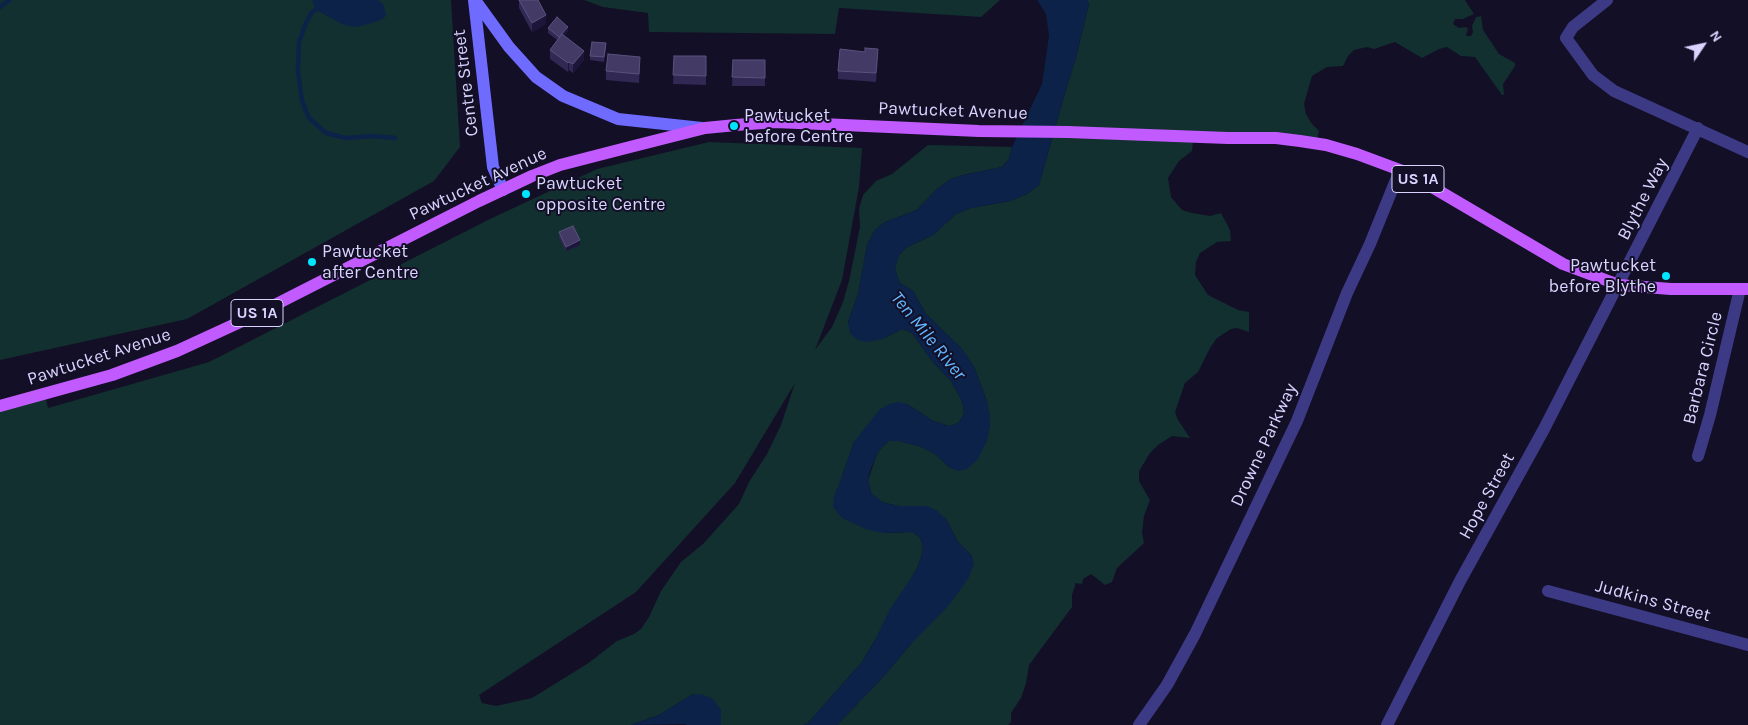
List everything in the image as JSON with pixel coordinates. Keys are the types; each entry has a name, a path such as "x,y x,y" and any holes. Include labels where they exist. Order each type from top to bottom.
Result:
{"main road":[{"name":"Centre Street","path":"474,0 509,48 536,77 563,96 618,119 705,128"},
{"name":"Centre Street","path":"474,0 493,168 502,190"},
{"name":"Pawtucket Avenue","path":"0,406 112,375 178,351 253,316 502,190 560,165 705,128 776,122 979,131 1276,138 1326,145 1358,154 1400,170 1563,264 1619,285 1671,289 1744,289"}],"street":[{"path":"1607,0 1573,27 1566,38 1572,49 1593,74 1614,91 1748,152"},
{"name":"Blythe Way","path":"1619,285 1698,128"},
{"name":"Drowne Parkway","path":"1139,725 1167,685 1195,634 1297,421 1347,293 1370,244 1400,170"},
{"name":"Hope Street","path":"1387,725 1460,581 1544,429 1619,285"},
{"name":"Barbara Circle","path":"1698,456 1744,289"},
{"name":"Judkins Street","path":"1548,591 1748,645"}],"green space":[{"path":"0,0 451,0 460,147 434,181 187,319 0,360"},
{"path":"584,0 1000,0 981,17 839,8 835,34 649,32 648,13 603,7"},
{"path":"1087,0 1465,0 1474,14 1463,19 1455,19 1453,24 1459,28 1466,27 1468,29 1466,36 1471,36 1473,32 1472,26 1476,17 1481,16 1483,30 1499,54 1515,63 1515,66 1503,84 1504,95 1502,95 1475,57 1461,56 1447,47 1422,58 1395,42 1374,49 1367,47 1354,50 1348,56 1343,66 1327,67 1312,76 1304,104 1306,114 1319,131 1315,147 1258,142 1193,141 1192,151 1179,161 1168,178 1171,197 1182,210 1210,216 1221,213 1230,230 1231,241 1217,242 1200,253 1196,262 1195,275 1208,295 1238,310 1249,312 1249,332 1237,328 1231,329 1217,338 1198,372 1185,383 1175,412 1190,438 1172,436 1158,445 1150,453 1139,471 1139,481 1150,500 1144,516 1142,532 1144,543 1117,568 1112,582 1105,585 1091,574 1083,579 1082,584 1075,583 1072,607 1029,665 1021,698 1011,713 1011,722 1008,725 837,725 884,676 910,645 972,556 958,542 946,519 927,506 898,506 882,502 871,493 868,480 877,454 889,441 899,441 919,446 935,454 950,468 990,426 987,401 974,367 962,349 926,314 913,291 900,283 895,270 896,262 899,255 907,247 933,235 956,214 971,208 1010,201 1027,194 1039,185 1075,61 1089,4"},
{"path":"709,142 862,148 859,187 842,280 815,350 832,327 843,302 860,227 859,209 863,195 876,181 892,174 928,145 1012,147 1009,159 1002,167 963,175 949,180 935,191 917,210 885,222 875,230 867,245 858,294 848,322 883,339 902,329 912,333 932,361 951,381 962,401 964,412 958,423 949,426 933,421 907,404 854,442 842,476 884,533 913,532 920,538 923,546 921,558 915,572 862,662 808,723 804,725 721,725 721,710 693,694 659,715 631,725 0,725 0,408 45,396 48,408 209,362 490,219 597,169","holes":["795,383 781,425 739,504 703,544 681,562 661,591 641,629 617,641 587,664 532,698 496,706 482,703 479,695 636,592 735,483"]}],"water":[{"path":"312,0 378,0 384,5 386,16 381,20 361,26 344,25 316,10"},
{"name":"Ten Mile River","path":"1037,0 1087,0 1089,4 1075,61 1039,185 1027,194 1010,201 971,208 956,214 933,235 907,247 899,255 895,270 900,283 913,291 926,314 962,349 974,367 987,401 990,416 987,441 978,459 967,469 958,471 950,468 935,454 919,446 899,441 889,441 877,454 868,480 871,493 882,502 898,506 927,506 936,510 946,519 958,542 972,556 974,564 969,577 950,604 837,725 804,725 808,723 862,662 890,609 915,572 921,558 923,546 920,538 913,532 884,533 868,530 842,518 833,507 834,496 854,442 879,410 889,404 898,402 907,404 933,421 949,426 958,423 964,412 962,401 951,381 932,361 912,333 902,329 883,339 866,342 856,339 850,333 848,322 858,294 867,245 875,230 885,222 917,210 935,191 949,180 963,175 1002,167 1009,159 1012,147 1042,84 1049,36 1046,14"},
{"path":"693,694 704,695 713,699 721,710 721,725 631,725 659,715"}],"building":[{"path":"519,0 538,0 546,15 532,23"},
{"path":"557,17 568,27 559,37 548,28"},
{"path":"562,34 584,51 573,64 568,63 550,50"},
{"path":"592,42 606,43 604,57 590,56"},
{"path":"865,48 878,49 876,73 838,71 840,49 865,52"},
{"path":"608,54 640,57 639,74 606,71"},
{"path":"674,56 706,56 706,76 673,75"},
{"path":"733,60 765,60 765,78 732,77"},
{"path":"573,226 580,240 566,247 559,232"}],"waterway":[{"path":"0,7 9,0"},
{"path":"316,10 312,12 306,23 299,42 298,71 302,101 309,118 326,133 346,138 373,136 395,138"}],"place":[{"name":"Pawtucket before Centre","path":"734,126"},
{"name":"Pawtucket opposite Centre","path":"526,194"},
{"name":"Pawtucket after Centre","path":"312,262"},
{"name":"Pawtucket before Blythe","path":"1666,276"}]}
